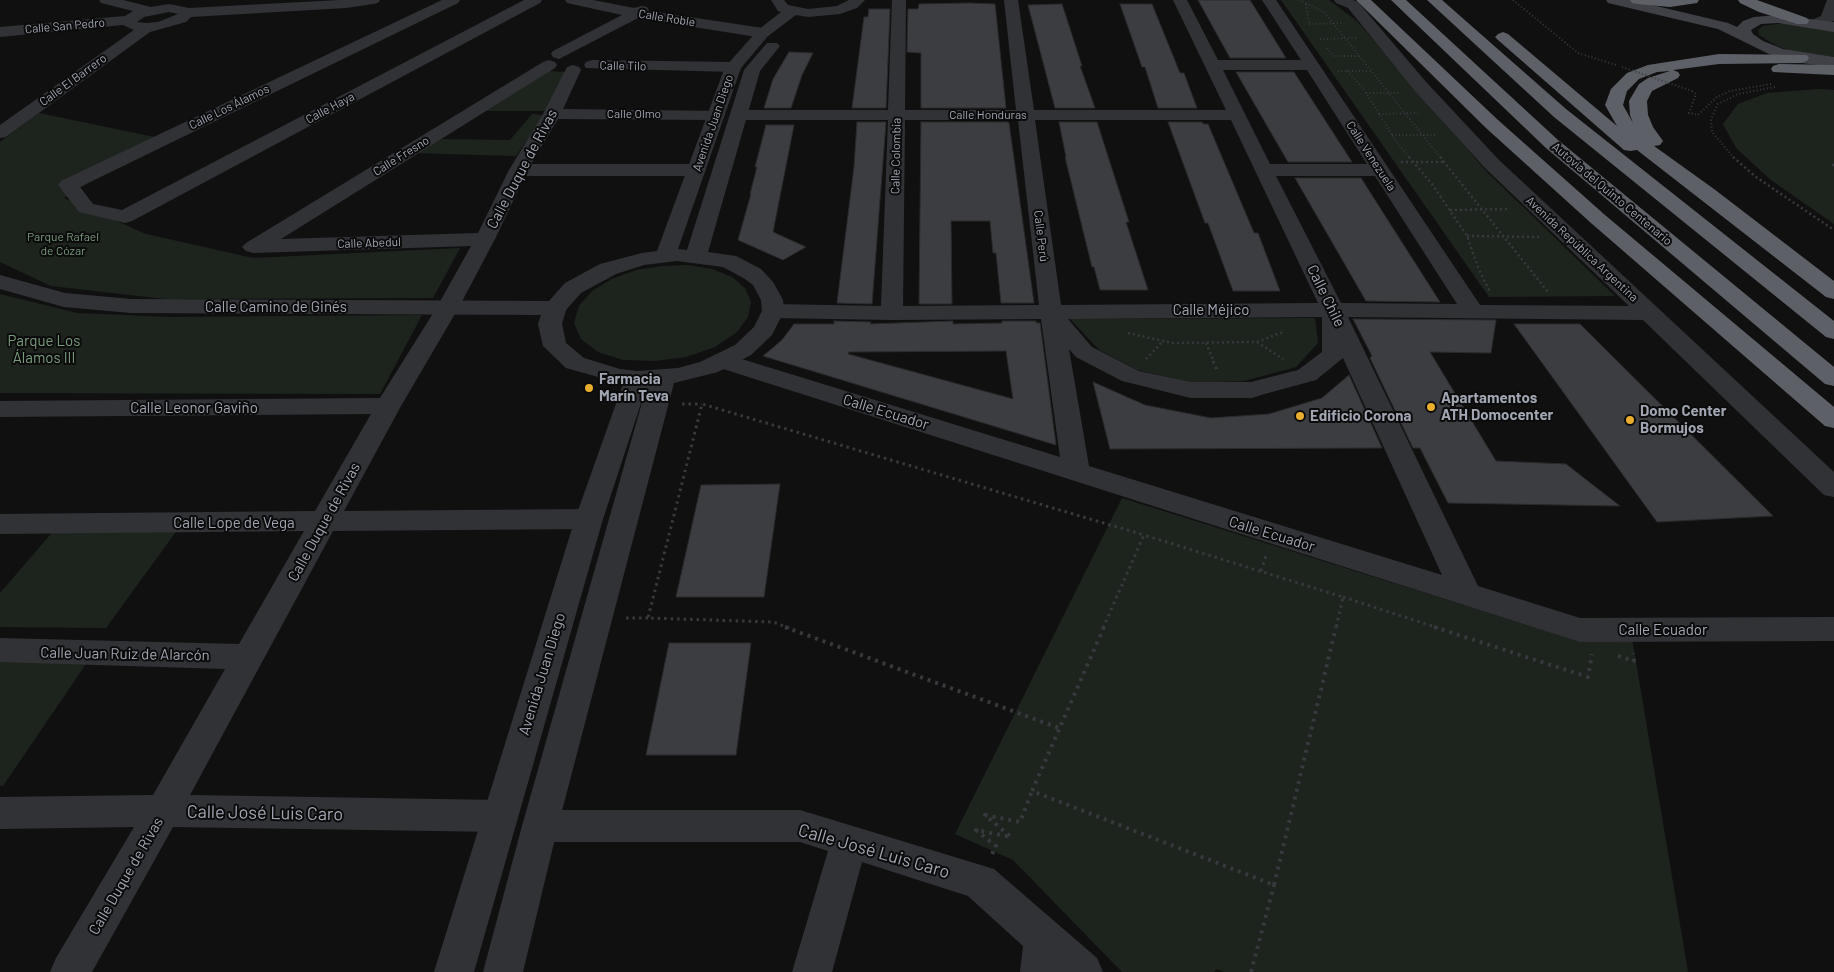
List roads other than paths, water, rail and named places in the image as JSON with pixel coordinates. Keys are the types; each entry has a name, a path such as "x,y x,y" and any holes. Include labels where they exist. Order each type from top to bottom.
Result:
{"highway":[{"path":"1363,0 1492,124 1598,219 1834,420"},
{"name":"Autovía del Quinto Centenario","path":"1398,0 1552,144 1834,379"},
{"name":"Autovía del Quinto Centenario","path":"1434,0 1560,113 1834,332"},
{"path":"1637,0 1670,3 1692,0"},
{"path":"1745,0 1764,9 1823,23"},
{"path":"1489,25 1635,150 1834,293"},
{"path":"1801,58 1752,57 1674,64 1654,68 1633,76 1619,89 1614,105 1630,130 1646,149 1708,193 1834,293"},
{"path":"1708,193 1656,143 1644,128 1638,115 1638,101 1644,88 1674,74 1715,69 1834,70"}],"main road":[{"path":"1613,0 1723,26 1764,46 1801,58 1834,62"},
{"path":"1661,11 1759,20 1823,23"},
{"path":"1746,36 1744,29 1748,24 1759,20"}],"street":[{"path":"106,0 147,19 173,22 180,20 186,7"},
{"path":"147,19 169,8 346,4 373,0"},
{"name":"Calle Los Álamos","path":"125,217 86,208 68,185 453,0"},
{"name":"Calle Haya","path":"125,217 535,0"},
{"name":"Calle Roble","path":"572,0 634,13 763,33"},
{"path":"776,0 783,8 800,12 840,10 858,0"},
{"name":"Calle Colombia","path":"892,313 899,0"},
{"name":"Calle Perú","path":"1011,0 1050,312 1076,472"},
{"name":"Calle Chile","path":"1180,0 1333,310 1466,594"},
{"name":"Calle Venezuela","path":"1269,0 1473,311"},
{"name":"Avenida República Argentina","path":"1340,0 1353,5 1426,92 1492,164 1834,488"},
{"path":"1823,23 1834,0"},
{"name":"Calle Fresno","path":"253,246 574,62 634,13 657,3"},
{"name":"Avenida Juan Diego","path":"665,257 733,67 763,33 800,12"},
{"name":"Avenida Juan Diego","path":"696,256 752,70 800,12"},
{"name":"Calle San Pedro","path":"0,32 130,20 129,23 132,25 147,19"},
{"name":"Calle El Barrero","path":"0,133 147,19"},
{"name":"Calle Tilo","path":"574,62 733,67"},
{"name":"Calle Duque de Rivas","path":"70,972 163,811 388,406 448,307 485,239 518,170 552,114 574,62"},
{"path":"1213,65 1311,65"},
{"name":"Calle Olmo","path":"552,114 716,115"},
{"name":"Calle Honduras","path":"739,115 1237,115"},
{"path":"1264,170 1378,166"},
{"path":"518,170 696,170"},
{"name":"Calle Abedul","path":"253,246 485,239"},
{"path":"696,256 728,261 753,274 762,282 772,300 773,311 764,330 743,350 723,361 678,375 650,377 618,376 575,363 555,346 550,324 555,308 573,288 608,269 642,259 696,256"},
{"name":"Calle Camino de Ginés","path":"0,282 64,300 131,306 555,308"},
{"path":"1050,312 1084,352 1130,376 1191,390 1252,390 1307,374 1334,354 1333,310"},
{"name":"Calle Méjico","path":"773,311 892,313 1333,310 1650,313"},
{"name":"Calle Ecuador","path":"723,361 1580,630 1834,629"},
{"path":"503,972 650,377"},
{"name":"Avenida Juan Diego","path":"454,972 588,519 650,377"},
{"name":"Calle Leonor Gaviño","path":"0,409 388,406"},
{"name":"Calle Lope de Vega","path":"0,524 588,519"},
{"name":"Calle Juan Ruiz de Alarcón","path":"0,650 249,657"},
{"name":"Calle José Luis Caro","path":"0,813 163,811 500,816"},
{"name":"Calle José Luis Caro","path":"540,826 800,826 980,882 1042,956 1083,972"},
{"path":"812,972 849,842"}],"place":[{"name":"Farmacia Marín Teva","path":"589,388"},
{"name":"Apartamentos ATH Domocenter","path":"1431,407"},
{"name":"Edificio Corona","path":"1300,416"},
{"name":"Domo Center Bormujos","path":"1630,420"}],"park label":[{"name":"Parque Rafael de Cózar","path":"63,244"},
{"name":"Parque Los Álamos III","path":"44,350"}]}
